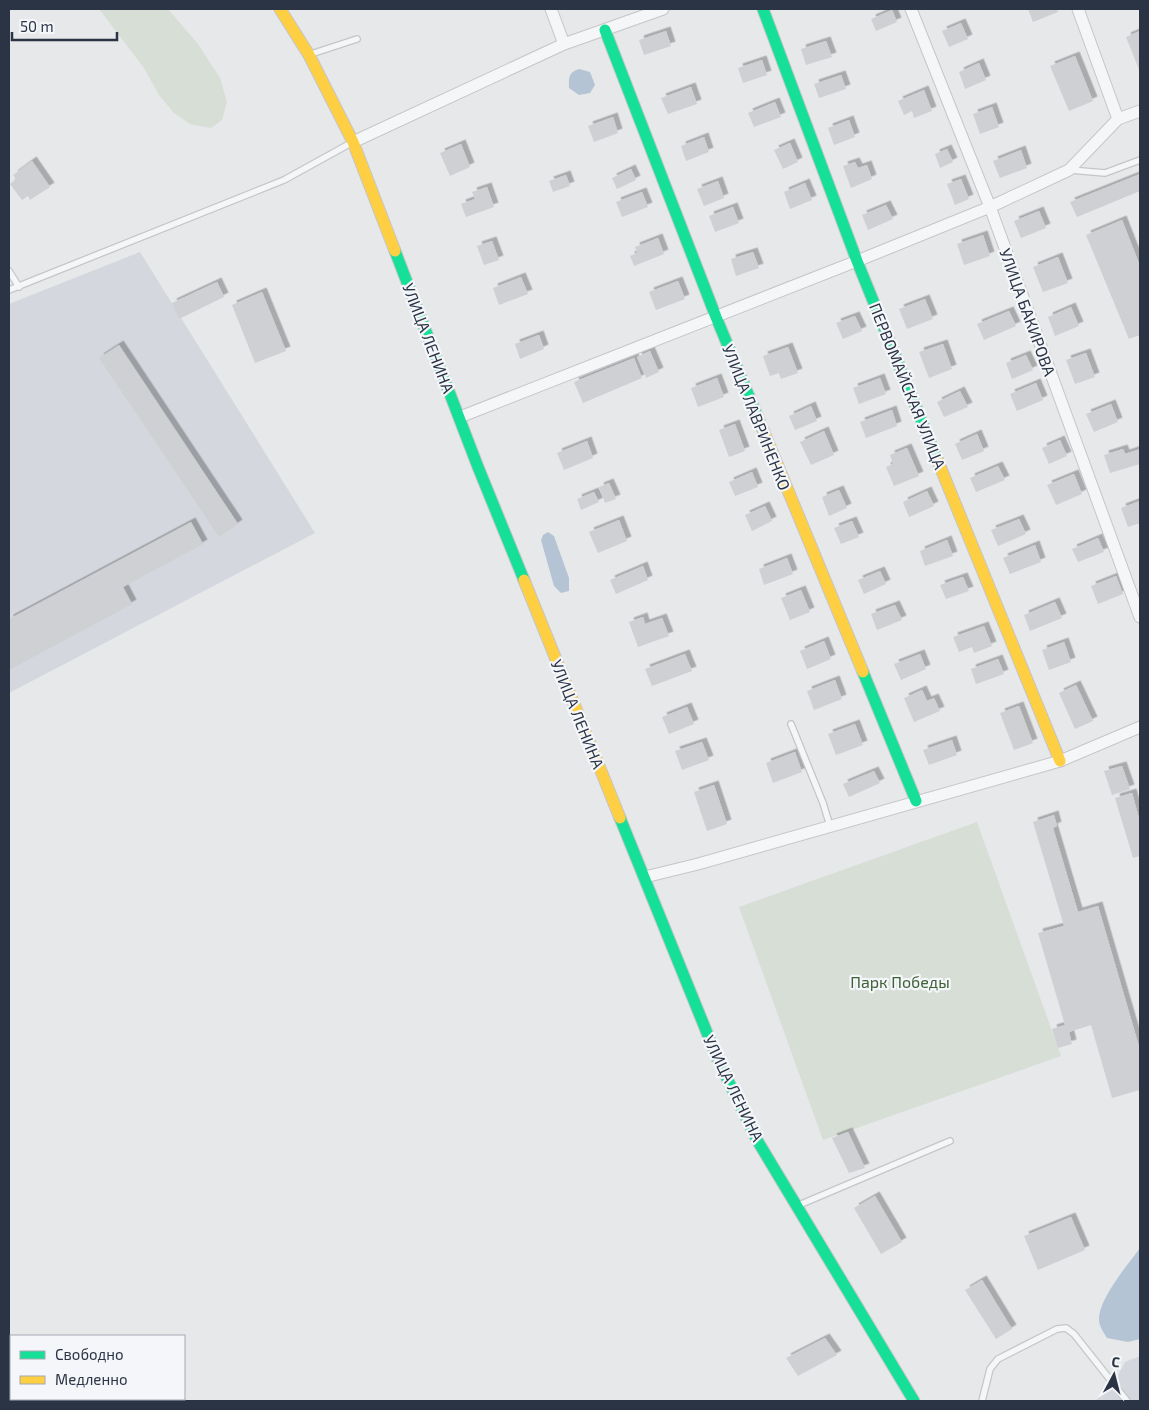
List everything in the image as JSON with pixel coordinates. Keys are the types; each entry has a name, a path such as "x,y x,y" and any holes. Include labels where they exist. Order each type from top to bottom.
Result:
{"street":[{"name":"УЛИЦА ЛЕНИНА","path":"280,9 309,55 353,142 482,477 718,1060 757,1140 914,1401"},
{"path":"551,9 564,44"},
{"path":"353,142 564,44 663,9"},
{"name":"ПЕРВОМАЙСКАЯ УЛИЦА","path":"762,9 857,261 1060,761"},
{"name":"УЛИЦА БАКИРОВА","path":"911,9 990,207 1140,617"},
{"path":"1078,9 1118,119"},
{"name":"УЛИЦА ЛАВРИНЕНКО","path":"605,30 716,317 916,801"},
{"path":"460,417 990,207 1069,170 1118,119 1140,111"},
{"path":"645,877 698,864 1060,761 1140,727"}],"lane":[{"path":"309,55 357,39"},
{"path":"9,290 284,180 353,142"},
{"path":"1069,170 1105,172 1140,160"},
{"path":"9,271 19,287"},
{"path":"792,724 830,826"},
{"path":"797,1206 950,1141"},
{"path":"982,1401 990,1369 998,1360 1057,1329 1066,1328 1074,1334 1127,1401"}],"shaded area":[{"path":"140,252 315,533 9,693 9,304"},
{"path":"1140,1356 1140,1401 1095,1401 1114,1383 1125,1362"},
{"path":"169,1400 172,1401 126,1401"}],"green space":[{"path":"99,9 168,9 198,44 220,78 227,102 222,120 211,128 190,124 174,113 159,95 144,68"},
{"name":"Парк Победы","path":"977,822 1061,1056 823,1140 739,907"}],"water":[{"path":"579,69 590,72 595,85 590,93 579,95 569,88 570,76"},
{"path":"548,532 554,536 569,578 569,591 561,593 554,586 541,540 543,535"},
{"path":"1140,1248 1140,1339 1128,1342 1107,1338 1099,1320 1100,1311 1115,1282"}],"building":[{"path":"1028,9 1057,9 1058,12 1033,22"},
{"path":"892,10 897,22 876,31 871,19"},
{"path":"961,23 968,39 949,47 942,31"},
{"path":"666,31 671,46 644,55 639,40"},
{"path":"1140,31 1140,72 1126,37"},
{"path":"826,41 832,57 806,65 801,49"},
{"path":"1075,56 1093,101 1069,111 1050,66"},
{"path":"762,60 767,75 743,83 738,68"},
{"path":"979,63 986,80 965,89 959,72"},
{"path":"841,75 846,89 819,98 814,84"},
{"path":"691,87 697,104 668,114 661,98"},
{"path":"924,90 932,111 914,118 912,111 904,115 898,101"},
{"path":"775,102 781,117 754,127 748,113"},
{"path":"992,107 999,127 980,134 973,114"},
{"path":"613,117 618,133 594,142 588,126"},
{"path":"849,120 855,137 834,145 828,128"},
{"path":"704,137 709,152 686,161 681,146"},
{"path":"790,143 798,162 783,169 774,150"},
{"path":"461,144 470,167 450,176 440,153"},
{"path":"947,149 953,162 940,168 935,154"},
{"path":"1021,150 1027,168 1000,178 993,161"},
{"path":"32,161 50,187 30,200 28,196 22,200 10,184 16,179 13,175"},
{"path":"855,162 858,168 867,165 872,179 851,188 843,166"},
{"path":"631,169 636,180 617,189 612,178"},
{"path":"1140,174 1140,191 1077,217 1070,202"},
{"path":"566,175 570,186 553,192 549,181"},
{"path":"961,179 969,199 955,205 947,184"},
{"path":"718,181 724,198 704,206 697,189"},
{"path":"805,183 812,200 790,209 784,192"},
{"path":"487,187 494,207 466,217 461,204 475,199 472,192"},
{"path":"642,192 648,207 622,217 616,202"},
{"path":"886,205 893,219 868,230 862,215"},
{"path":"733,207 739,223 715,232 709,216"},
{"path":"1039,211 1046,228 1021,238 1014,221"},
{"path":"1122,220 1140,266 1140,335 1129,339 1086,235"},
{"path":"983,235 990,256 964,265 957,244"},
{"path":"658,238 664,254 634,266 630,256 637,253 635,247"},
{"path":"492,241 499,260 484,265 477,246"},
{"path":"753,252 759,268 736,276 731,259"},
{"path":"1058,257 1068,283 1043,292 1033,267"},
{"path":"521,277 528,294 499,305 493,288"},
{"path":"678,281 685,299 656,310 649,292"},
{"path":"217,282 224,297 179,319 172,303"},
{"path":"262,292 286,351 255,363 232,305"},
{"path":"925,299 933,319 907,329 899,309"},
{"path":"1071,307 1079,326 1055,336 1048,317"},
{"path":"1009,311 1016,326 984,340 977,324"},
{"path":"855,316 862,331 843,339 836,323"},
{"path":"539,335 544,349 520,359 515,344"},
{"path":"943,344 952,369 929,378 919,352"},
{"path":"119,345 238,524 219,537 99,358"},
{"path":"788,347 798,373 781,379 779,373 770,376 763,356"},
{"path":"650,351 659,372 646,378 637,357"},
{"path":"1086,353 1095,377 1075,384 1066,360"},
{"path":"1026,355 1033,370 1012,379 1006,363"},
{"path":"634,358 642,378 583,403 574,382"},
{"path":"717,378 724,397 698,407 691,388"},
{"path":"880,378 886,394 859,404 853,388"},
{"path":"1036,383 1043,400 1017,411 1010,394"},
{"path":"960,391 968,407 944,417 937,402"},
{"path":"1111,404 1118,422 1094,432 1086,414"},
{"path":"811,406 817,421 795,430 789,416"},
{"path":"892,410 897,426 866,438 860,422"},
{"path":"735,424 745,451 729,457 719,430"},
{"path":"824,431 834,455 811,465 800,442"},
{"path":"977,434 984,451 962,460 955,444"},
{"path":"1060,440 1067,456 1049,464 1042,448"},
{"path":"587,441 593,458 564,470 557,453"},
{"path":"907,448 919,476 894,486 886,467 893,464 890,455"},
{"path":"1123,449 1125,454 1140,449 1140,464 1110,473 1104,455"},
{"path":"998,466 1005,480 976,492 970,478"},
{"path":"752,472 758,487 735,496 729,482"},
{"path":"1074,474 1082,494 1056,505 1047,485"},
{"path":"609,483 616,499 605,503 599,487"},
{"path":"839,490 847,508 829,516 822,497"},
{"path":"927,491 934,506 909,517 903,502"},
{"path":"594,492 599,502 581,510 577,499"},
{"path":"1140,501 1140,523 1128,527 1121,508"},
{"path":"765,506 772,521 752,531 745,515"},
{"path":"1019,519 1026,534 998,546 991,530"},
{"path":"619,520 627,541 598,553 589,532"},
{"path":"852,521 859,537 841,544 834,528"},
{"path":"191,522 203,544 123,587 132,604 9,670 9,619"},
{"path":"1098,538 1104,552 1078,562 1072,549"},
{"path":"947,540 953,556 925,566 920,551"},
{"path":"1035,545 1041,562 1010,574 1003,558"},
{"path":"787,558 793,574 764,585 759,569"},
{"path":"643,566 648,580 616,594 610,580"},
{"path":"880,571 886,584 864,594 858,580"},
{"path":"1116,576 1123,594 1098,604 1091,586"},
{"path":"963,577 969,591 946,599 940,585"},
{"path":"801,590 810,612 790,620 781,598"},
{"path":"1055,602 1062,618 1030,631 1024,615"},
{"path":"895,605 902,620 877,630 871,614"},
{"path":"643,617 645,624 662,618 669,636 638,647 629,622"},
{"path":"984,626 992,646 974,653 972,647 959,652 953,637"},
{"path":"824,641 831,659 807,669 800,651"},
{"path":"1064,642 1071,662 1049,670 1042,650"},
{"path":"685,654 692,671 652,686 645,669"},
{"path":"920,654 926,669 901,680 894,664"},
{"path":"998,659 1004,674 976,684 971,669"},
{"path":"835,680 842,699 814,710 807,691"},
{"path":"1076,685 1093,721 1075,729 1059,693"},
{"path":"922,690 927,701 934,698 940,711 914,722 904,698"},
{"path":"1019,706 1033,743 1014,750 1000,713"},
{"path":"687,707 694,724 669,734 662,717"},
{"path":"855,724 863,745 836,755 828,734"},
{"path":"952,740 957,755 929,765 923,750"},
{"path":"702,742 709,760 682,770 675,751"},
{"path":"795,752 802,772 773,783 766,763"},
{"path":"1122,766 1130,789 1112,795 1104,771"},
{"path":"874,771 880,783 849,797 843,784"},
{"path":"714,785 727,824 707,831 694,792"},
{"path":"1132,793 1140,822 1140,856 1133,858 1115,798"},
{"path":"1054,815 1057,826 1053,828 1078,912 1098,906 1140,1050 1140,1090 1112,1098 1091,1025 1069,1032 1072,1044 1058,1048 1052,1029 1065,1025 1038,933 1064,926 1033,822"},
{"path":"848,1132 865,1168 849,1173 832,1138"},
{"path":"875,1196 902,1242 881,1254 854,1208"},
{"path":"1071,1217 1085,1250 1038,1270 1024,1236"},
{"path":"982,1280 1012,1329 996,1339 965,1290"},
{"path":"825,1338 837,1355 798,1376 786,1358"}],"traffic: fast":[{"path":"763,9 857,261 937,459"},
{"path":"605,30 716,317 763,430"},
{"path":"395,251 478,467 524,580"},
{"path":"863,672 916,801"},
{"path":"620,818 718,1060 757,1140 914,1401"}],"traffic: slow":[{"path":"280,9 309,55 353,142 395,251"},
{"path":"763,430 863,672"},
{"path":"937,459 1060,761"},
{"path":"524,580 620,818"}]}
